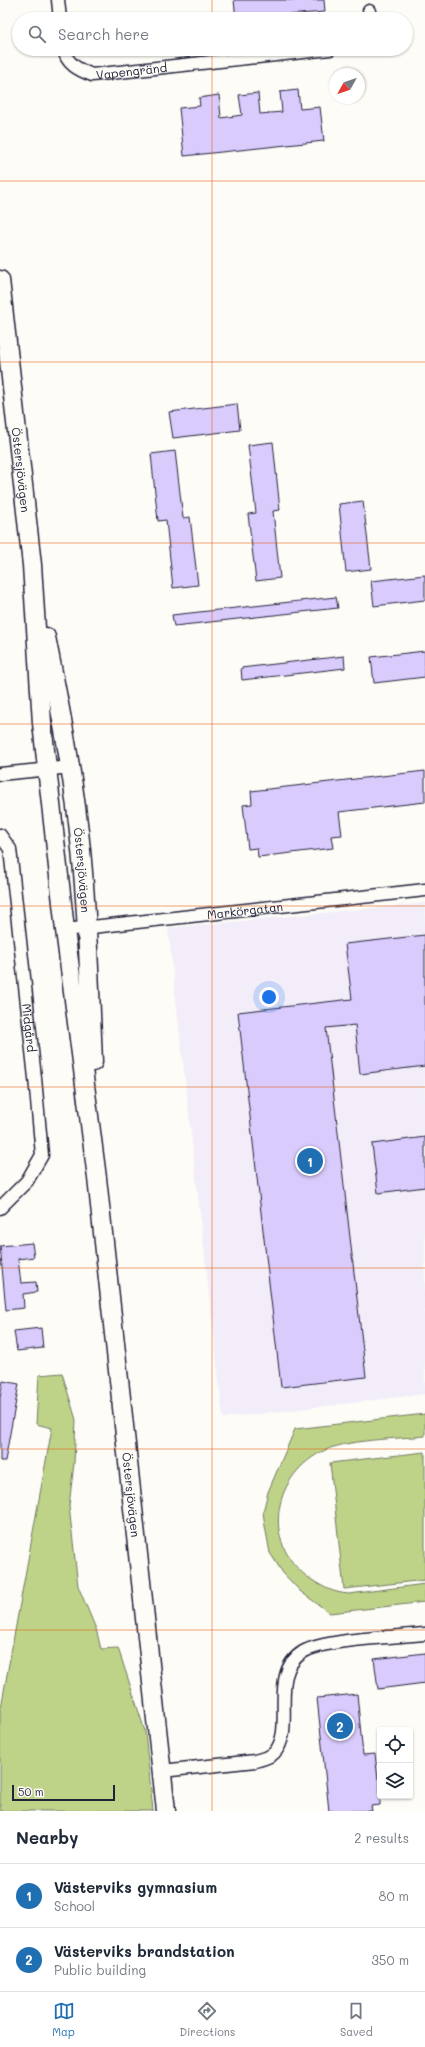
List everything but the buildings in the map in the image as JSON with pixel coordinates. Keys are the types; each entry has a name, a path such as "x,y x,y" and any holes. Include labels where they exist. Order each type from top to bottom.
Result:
{"main road":[{"name":"Östersjövägen","path":"0,280 32,565 42,723 65,930 97,1178 166,1811"},
{"name":"Östersjövägen","path":"32,565 71,767 81,848 88,928 97,1178"}],"street":[{"path":"58,0 59,12"},
{"name":"Vapengränd","path":"65,56 72,65 81,71 92,75 266,56"},
{"path":"0,774 71,767"},
{"name":"Midgård","path":"0,836 10,849 42,1155 27,1181 0,1208"},
{"name":"Markörgatan","path":"65,930 425,890"},
{"path":"162,1771 255,1761 274,1753 282,1735 283,1687 290,1665 302,1652 318,1645 425,1634"}],"shaded area":[{"path":"425,903 425,1394 223,1418 168,928"}],"green space":[{"path":"62,1373 76,1420 74,1463 69,1506 78,1586 96,1629 101,1649 118,1648 145,1731 153,1811 0,1811 0,1713 52,1428 36,1424 39,1375"},
{"path":"425,1414 425,1436 357,1442 331,1448 321,1452 304,1464 291,1479 283,1496 279,1514 279,1533 285,1550 296,1566 312,1580 325,1588 349,1594 425,1584 425,1602 330,1613 301,1592 283,1573 270,1553 263,1512 268,1492 295,1429"},
{"path":"425,1452 425,1580 344,1589 330,1463"}],"place":[{"name":"Västerviks gymnasium","path":"310,1161"},
{"name":"Västerviks brandstation","path":"340,1726"}]}
